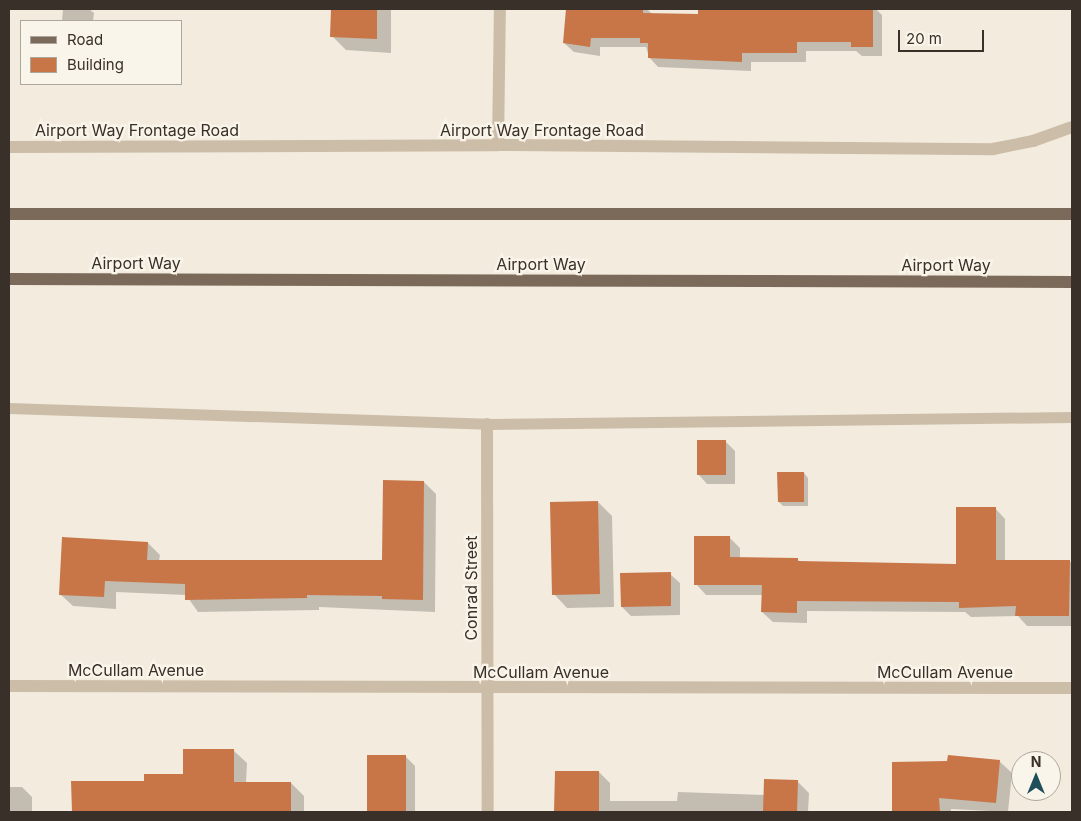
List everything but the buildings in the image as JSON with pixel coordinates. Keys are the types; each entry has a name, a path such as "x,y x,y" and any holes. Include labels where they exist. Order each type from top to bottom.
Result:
{"main road":[{"path":"9,214 1072,214"},
{"name":"Airport Way","path":"9,279 1072,282"}],"street":[{"path":"498,145 500,9"},
{"name":"Airport Way Frontage Road","path":"9,147 498,145 993,149 1033,141 1072,127"},
{"name":"Conrad Street","path":"487,424 488,812"},
{"name":"McCullam Avenue","path":"9,686 1072,688"}],"lane":[{"path":"9,408 487,424 1072,417"}]}
